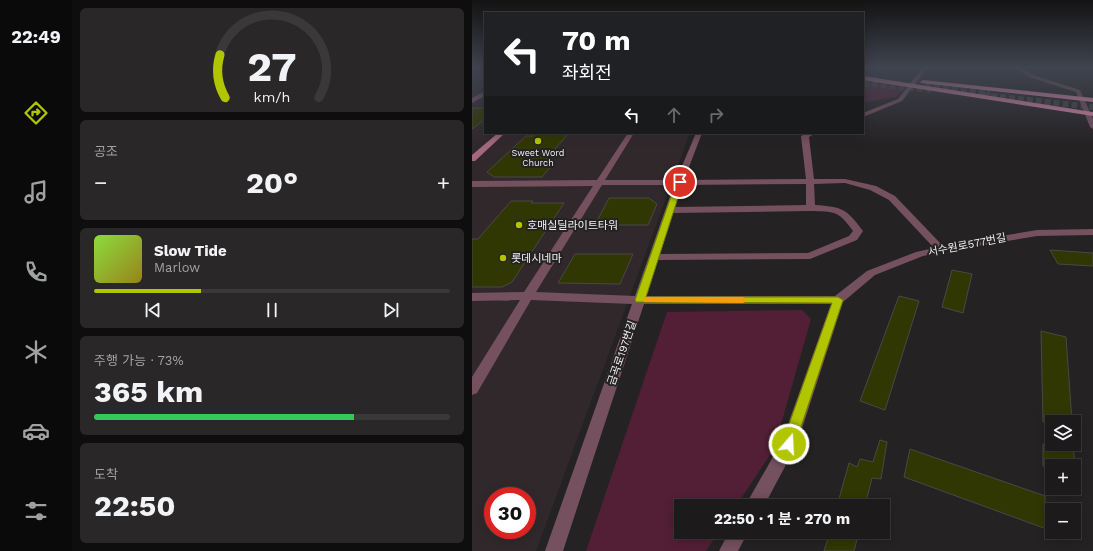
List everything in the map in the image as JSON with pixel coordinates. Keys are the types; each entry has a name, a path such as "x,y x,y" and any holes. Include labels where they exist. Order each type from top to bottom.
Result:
{"highway":[{"path":"970,93 1093,114"},
{"path":"982,93 1093,108"},
{"path":"1012,93 1093,100"}],"main road":[{"path":"472,159 501,134"}],"street":[{"path":"472,101 484,93"},
{"path":"864,115 900,100 906,93"},
{"path":"1079,93 1092,127"},
{"path":"472,101 484,101"},
{"path":"472,389 598,183 630,134"},
{"name":"금곡로197번길","path":"554,551 670,210 700,134"},
{"path":"810,134 805,136 810,181 810,208"},
{"path":"472,184 845,181 873,188 892,198 941,249"},
{"path":"654,257 810,256 853,238 858,231 846,215 835,209 670,210"},
{"name":"서수원로577번길","path":"838,300 871,273 920,254 941,249 1037,233 1093,232"},
{"path":"472,297 528,296 640,300 838,300 789,444 758,499"},
{"path":"728,551 735,539"}],"shaded area":[{"path":"472,93 484,93 484,134 690,134 536,551 472,551"},
{"path":"864,93 900,93 896,97 864,101"},
{"path":"802,310 811,319 774,449 741,499 674,499 674,539 714,539 706,551 586,551 667,312"}],"building":[{"path":"472,108 484,108 484,120 472,129"},
{"path":"534,134 568,134 541,165 552,165 542,177 494,177 487,172 526,136 533,136"},
{"path":"609,198 649,198 657,204 648,225 595,225"},
{"path":"511,201 533,201 531,203 564,203 512,282 502,287 472,287 472,239 478,239"},
{"path":"1050,250 1093,253 1093,266 1058,264"},
{"path":"575,254 633,254 620,284 558,283"},
{"path":"952,270 972,274 963,313 942,307"},
{"path":"899,296 919,301 885,410 860,401"},
{"path":"1041,331 1066,337 1072,415 1045,415 1045,422 1043,422"},
{"path":"880,440 887,442 881,479 872,478 867,499 839,499 849,463 857,467 860,459 873,462"},
{"path":"1043,444 1045,444 1045,451 1074,451 1074,459 1045,459 1045,466 1043,466"},
{"path":"910,449 1045,496 1045,528 904,477"},
{"path":"828,539 857,539 854,551 824,551"}],"tunnel":[{"path":"982,95 1093,107"}],"slow traffic":[{"path":"648,300 743,300"}],"place":[{"name":"Sweet Word Church","path":"538,141"},
{"name":"호매실딜라이트타워","path":"519,225"},
{"name":"롯데시네마","path":"503,258"}],"route":[{"path":"680,182 640,300 838,300 789,444"}]}
